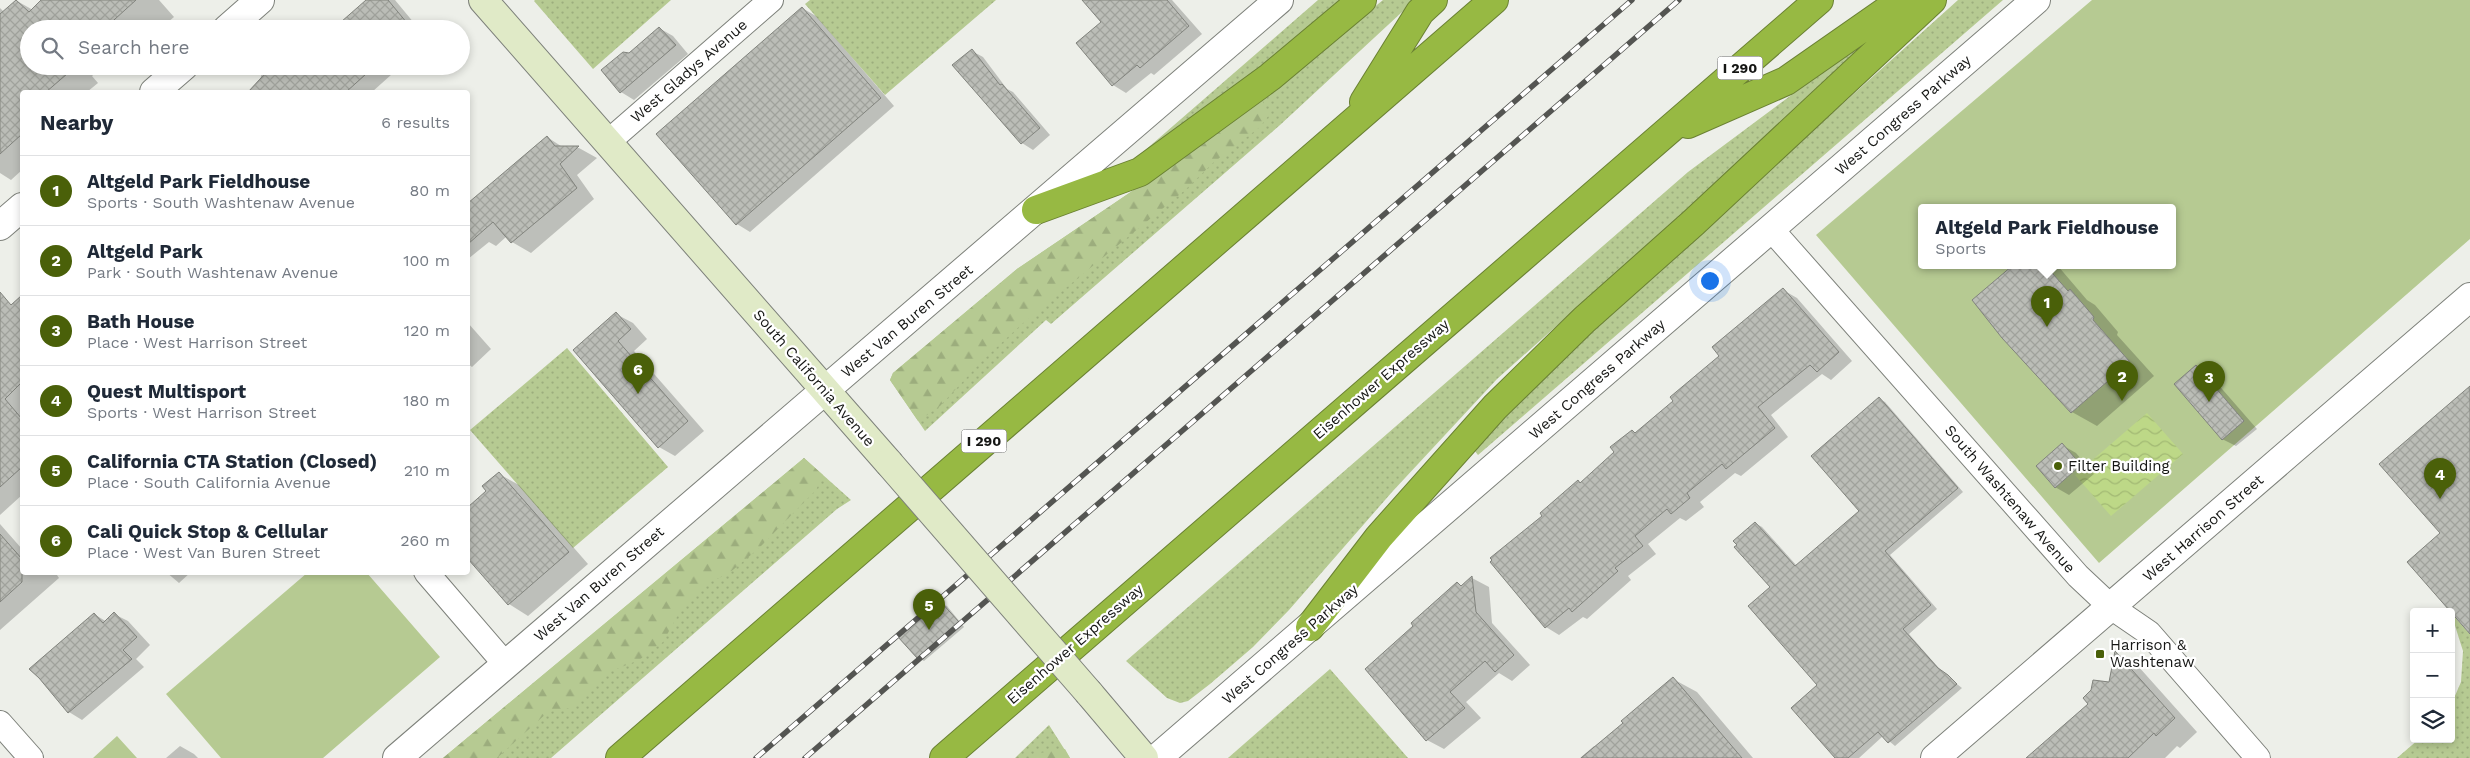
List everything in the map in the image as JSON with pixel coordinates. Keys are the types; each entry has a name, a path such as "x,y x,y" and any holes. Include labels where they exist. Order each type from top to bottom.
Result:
{"highway":[{"path":"1036,210 1140,172 1270,77 1362,0"},
{"path":"1349,125 1420,12 1433,0"},
{"name":"I 290","path":"620,758 1494,0"},
{"name":"Eisenhower Expressway","path":"944,758 1819,0"},
{"path":"1662,136 1786,81 1902,0"},
{"path":"1310,627 1379,537 1495,408 1584,320 1692,223 1932,0"}],"main road":[{"name":"South California Avenue","path":"483,0 1144,758"}],"street":[{"path":"237,20 260,0"},
{"name":"West Gladys Avenue","path":"608,142 771,0"},
{"name":"West Van Buren Street","path":"397,758 1279,0"},
{"name":"West Congress Parkway","path":"1157,758 2036,0"},
{"path":"156,90 174,75"},
{"path":"0,226 20,209"},
{"name":"South Washtenaw Avenue","path":"1771,229 2078,576 2111,607 2149,633 2258,758"},
{"name":"West Harrison Street","path":"1936,758 2470,297"},
{"path":"429,575 506,665"},
{"path":"0,723 30,758"}],"green space":[{"path":"535,0 671,0 593,69"},
{"path":"810,0 996,0 885,95 805,4"},
{"path":"1318,0 1345,0 1236,87 1144,154 1143,152"},
{"path":"1383,0 1415,0 1280,125 1051,324 1046,320 925,431 890,380 893,373 1017,269 1181,158 1268,93"},
{"path":"1958,0 2003,0 1478,455 1474,450 1544,377 1609,314"},
{"path":"2092,0 2470,0 2470,239 2099,563 1816,235"},
{"path":"1853,49 1859,56 1497,379 1392,492 1289,610 1253,647 1210,684 1188,701 1180,703 1167,698 1126,661 1688,172"},
{"path":"1261,98 1269,115 1260,127 1214,162 1184,191 1022,324 983,360 940,406 918,421 890,380 893,373 1017,269 1181,158"},
{"path":"567,348 668,467 573,548 470,430"},
{"path":"804,458 851,500 837,509 551,758 443,758"},
{"path":"804,458 823,475 816,490 758,549 728,574 705,584 679,613 663,642 639,660 609,672 575,707 548,712 497,758 443,758"},
{"path":"305,575 369,575 440,657 323,758 221,758 166,694"},
{"path":"2455,617 2470,634 2470,758 2397,758 2414,743 2455,743 2455,696 2461,682 2463,651 2455,626"},
{"path":"1330,669 1408,758 1228,758"},
{"path":"1049,725 1070,758 1015,758"},
{"path":"117,736 137,758 93,758"},
{"path":"1065,749 1070,758 1033,758 1040,753"}],"water":[{"path":"2147,413 2183,454 2111,516 2075,475"}],"building":[{"path":"16,0 29,12 41,0 136,0 114,20 20,20 20,75 66,75 48,90 20,90 20,136 0,154 0,14"},
{"path":"366,0 388,0 405,20 343,20"},
{"path":"1082,0 1167,0 1189,26 1140,68 1137,65 1112,86 1076,43 1101,22"},
{"path":"802,7 881,98 736,225 656,134"},
{"path":"659,27 676,45 620,93 601,70 623,52 629,53"},
{"path":"972,49 1000,85 1002,84 1040,128 1021,144 952,65"},
{"path":"264,75 365,75 348,90 250,90"},
{"path":"547,136 555,146 579,146 560,164 577,188 511,243 493,222 470,242 470,201"},
{"path":"2008,269 2049,269 2068,291 2070,289 2094,317 2093,320 2130,362 2071,413 2002,338 1972,300"},
{"path":"1783,288 1839,352 1817,372 1810,365 1758,407 1775,428 1726,469 1722,464 1687,493 1690,498 1671,514 1667,509 1635,536 1643,546 1615,568 1618,571 1572,612 1569,608 1545,628 1490,562 1492,560 1490,558 1542,516 1540,513 1578,480 1580,483 1614,452 1610,447 1632,430 1635,433 1673,401 1670,397 1719,356 1712,347"},
{"path":"0,292 11,305 20,297 20,384 5,399 20,417 20,469 0,487"},
{"path":"616,312 631,329 618,341 688,421 658,448 573,350"},
{"path":"2196,365 2244,421 2222,440 2174,384"},
{"path":"2470,386 2470,634 2455,617 2455,608 2447,608 2407,562 2440,533 2379,464"},
{"path":"1879,397 1958,488 1885,551 1931,605 1903,629 1938,668 1957,684 1888,743 1878,732 1848,758 1835,758 1791,708 1817,685 1748,606 1770,587 1734,547 1737,545 1733,541 1755,522 1795,566 1859,511 1811,456"},
{"name":"Filter Building","path":"2062,443 2081,465 2055,488 2036,466"},
{"path":"499,472 569,552 508,605 470,561 470,505 486,491 482,486"},
{"path":"0,534 20,557 22,582 0,602"},
{"path":"1472,576 1476,612 1514,655 1495,672 1485,661 1450,692 1465,708 1426,741 1365,669 1413,626 1411,623 1457,582 1461,586"},
{"path":"940,601 959,622 917,658 898,637"},
{"path":"114,612 137,637 123,650 132,659 68,713 39,678 29,669 94,613 103,623"},
{"path":"2115,651 2175,718 2156,736 2154,733 2128,758 2026,758 2088,704 2083,698 2091,690 2093,680 2109,682"},
{"path":"1673,677 1742,758 1581,758 1623,723 1621,721"}],"railway":[{"path":"756,758 1632,0"},
{"path":"805,758 1679,0"}],"place":[{"name":"Altgeld Park Fieldhouse","path":"2047,327"},
{"name":"Cali Quick Stop & Cellular","path":"638,394"},
{"name":"Altgeld Park","path":"2122,401"},
{"name":"Bath House","path":"2209,402"},
{"name":"Filter Building","path":"2058,466"},
{"name":"Quest Multisport","path":"2440,499"},
{"name":"California CTA Station (Closed)","path":"929,630"},
{"name":"Harrison & Washtenaw","path":"2100,654"}]}
